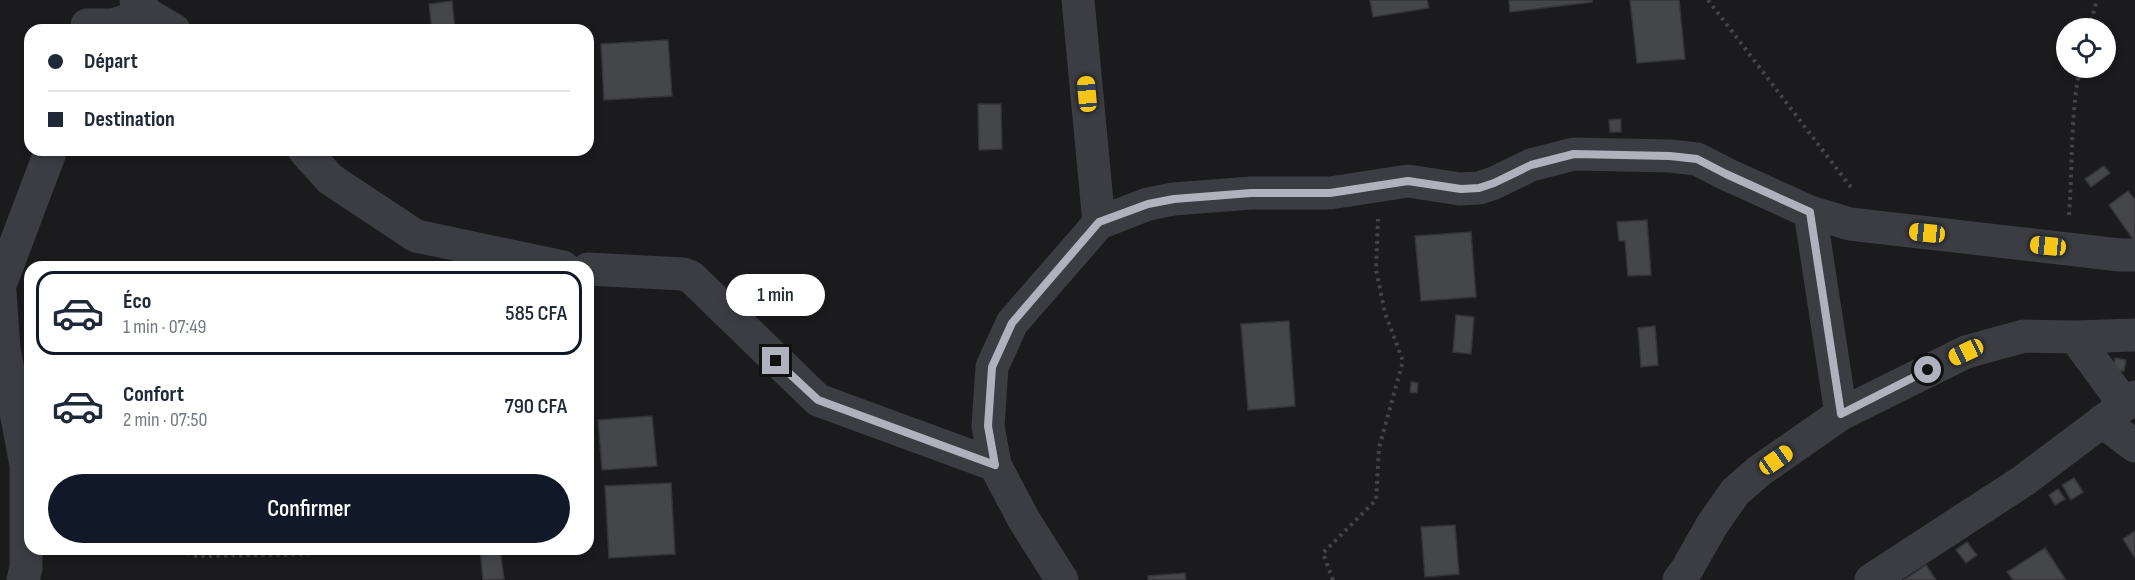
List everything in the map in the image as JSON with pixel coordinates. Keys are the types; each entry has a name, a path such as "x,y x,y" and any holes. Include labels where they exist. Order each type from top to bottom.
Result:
{"street":[{"path":"1078,0 1099,222"},
{"path":"117,24 152,15"},
{"path":"88,18 109,24"},
{"path":"1091,141 1116,184 1148,204"},
{"path":"1062,580 1024,520 995,465 988,426 992,367 1012,323 1099,222 1148,204 1174,199 1251,193 1330,193 1408,181 1461,189 1479,188 1531,165 1564,155 1670,156 1697,159 1810,212 1850,224 2135,255"},
{"path":"0,285 49,156"},
{"path":"309,156 330,179 416,236 535,261"},
{"path":"1810,212 1841,414"},
{"path":"594,269 691,276 818,400 995,465"},
{"path":"0,292 4,348 24,454"},
{"path":"1678,580 1735,492 1759,471 1841,414 1966,352 2024,336 2135,335"},
{"path":"2075,337 2121,408 2135,446"},
{"path":"1871,580 2022,481 2121,408"},
{"path":"23,580 26,555"}],"path":[{"path":"1708,0 1883,229"},
{"path":"2093,18 2098,1"},
{"path":"2067,249 2072,175 2073,99 2077,78"},
{"path":"1333,580 1323,553 1376,500 1379,448 1403,362 1385,313 1376,270 1378,214 1408,181"},
{"path":"191,555 250,555"}],"building":[{"path":"1370,0 1427,0 1429,8 1373,17"},
{"path":"1509,0 1592,0 1592,2 1510,12"},
{"path":"1630,0 1679,0 1685,59 1637,63"},
{"path":"452,1 454,24 431,24 429,4"},
{"path":"668,40 672,96 604,100 601,44"},
{"path":"978,104 1001,104 1002,149 979,150"},
{"path":"1621,119 1621,132 1610,132 1609,120"},
{"path":"2104,166 2110,173 2091,187 2085,179"},
{"path":"2128,191 2135,200 2135,242 2109,205"},
{"path":"1647,220 1651,275 1628,276 1625,241 1619,241 1617,222"},
{"path":"1471,232 1476,297 1421,301 1415,236"},
{"path":"1456,315 1474,317 1471,354 1453,352"},
{"path":"1289,321 1295,406 1248,410 1241,324"},
{"path":"1655,326 1658,365 1641,367 1638,328"},
{"path":"2115,358 2126,360 2124,371 2114,370"},
{"path":"1411,382 1418,383 1417,393 1410,392"},
{"path":"652,416 657,466 602,470 598,420"},
{"path":"2074,478 2083,492 2071,500 2062,485"},
{"path":"671,483 675,554 609,558 605,486"},
{"path":"2058,489 2065,499 2055,505 2049,495"},
{"path":"1455,525 1459,574 1425,577 1421,527"},
{"path":"2135,531 2135,558 2123,539"},
{"path":"1967,542 1977,555 1966,563 1956,550"},
{"path":"2045,548 2066,580 2013,580 2007,572"},
{"path":"481,555 501,555 504,579 483,580"},
{"path":"1926,565 1936,580 1904,580"},
{"path":"1185,573 1186,580 1148,580 1148,576"}],"route":[{"path":"776,361 808,392 828,405 995,465 988,426 992,367 1002,343 1012,323 1099,222 1148,204 1174,199 1251,193 1330,193 1408,181 1461,189 1479,188 1531,165 1574,154 1670,156 1697,159 1810,212 1841,414 1928,370"}]}
